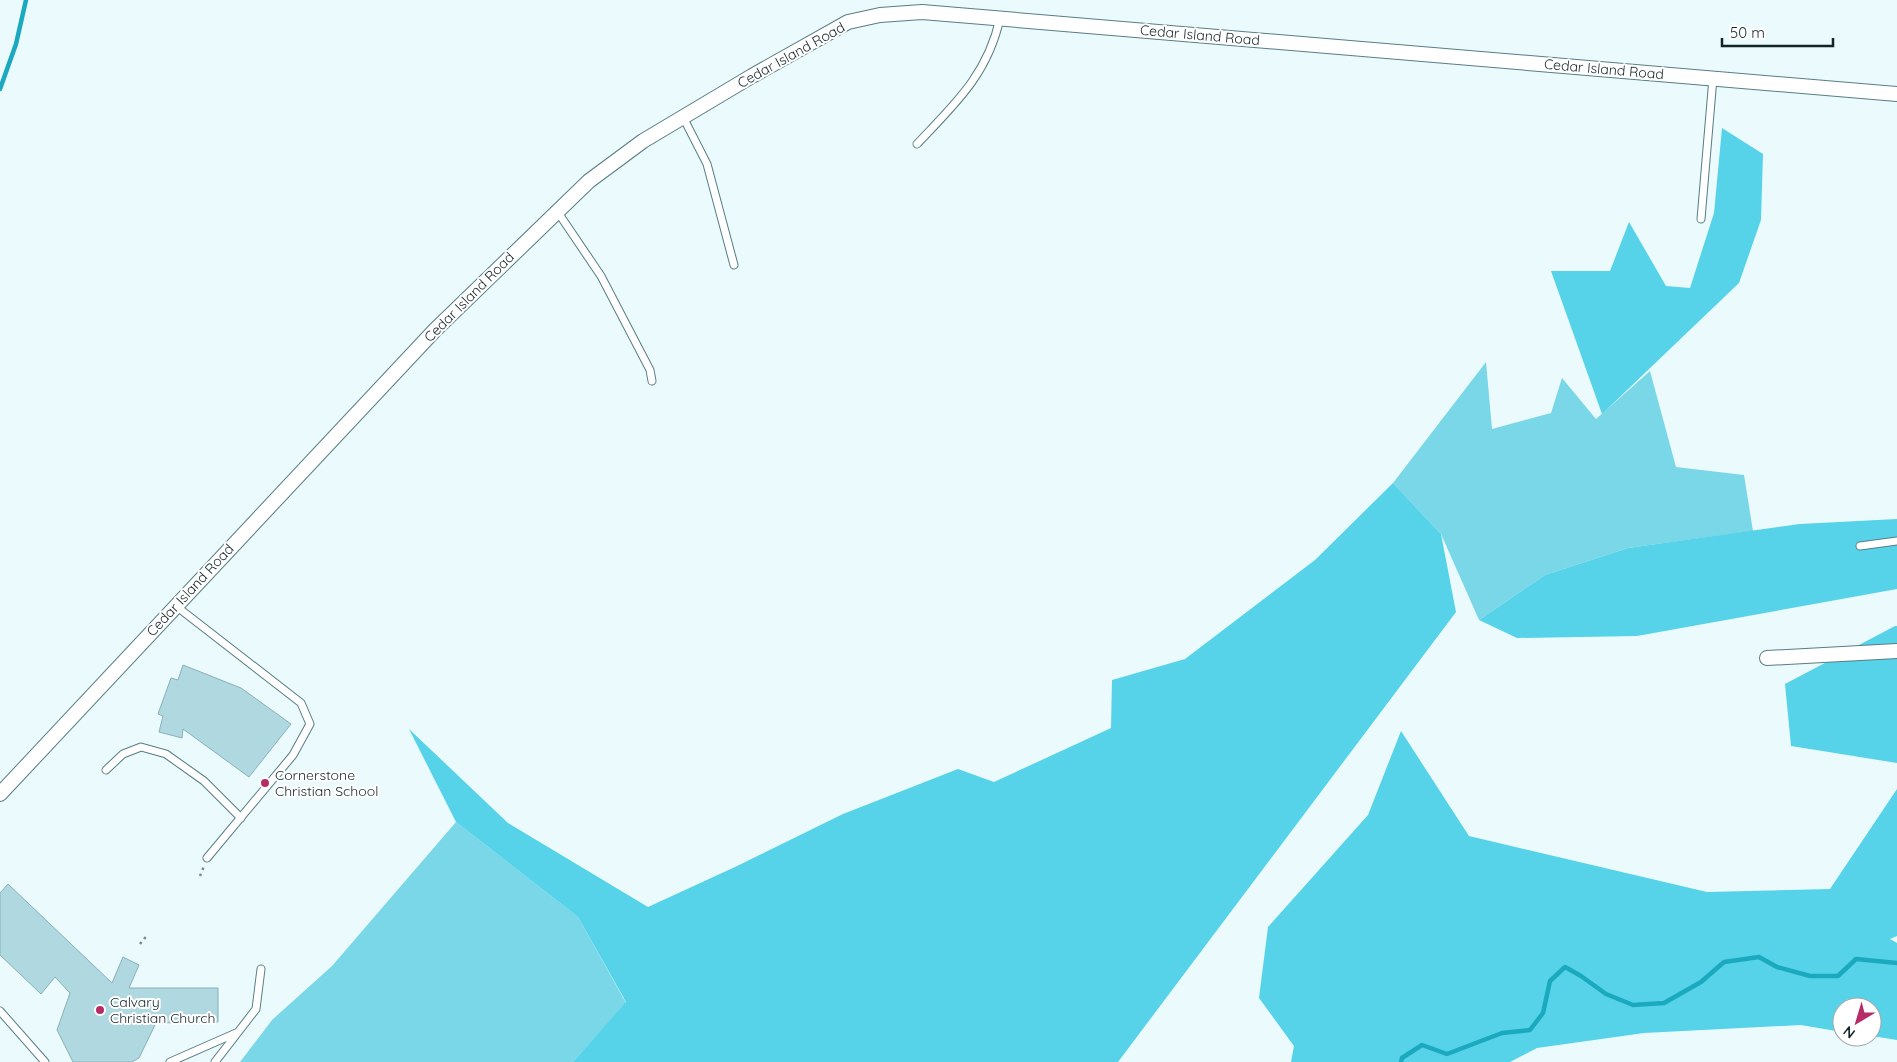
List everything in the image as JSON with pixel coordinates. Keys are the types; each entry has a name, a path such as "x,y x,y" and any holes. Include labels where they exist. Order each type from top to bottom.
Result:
{"street":[{"name":"Cedar Island Road","path":"0,794 435,330 589,180 643,141 848,22 880,14 922,12 1897,94"},
{"path":"1766,658 1897,651"}],"lane":[{"path":"917,144 959,100 986,62 996,38 1000,18"},
{"path":"1701,219 1713,78"},
{"path":"683,117 707,164 734,265"},
{"path":"556,211 601,276 650,370 652,381"},
{"path":"1860,546 1897,542"},
{"path":"176,606 302,703 310,724 293,755 207,858"},
{"path":"106,770 123,754 141,747 166,754 204,781 240,818"},
{"path":"215,1062 256,1009 261,969"},
{"path":"0,1011 45,1062"},
{"path":"170,1062 238,1032"}],"path":[{"path":"140,944 148,934"}],"shaded area":[{"path":"1722,128 1763,154 1761,220 1739,283 1602,414 1551,271 1610,271 1629,222 1666,286 1690,288 1714,213"},
{"path":"1486,362 1492,429 1551,413 1562,378 1596,419 1650,371 1676,467 1744,475 1753,531 1628,548 1545,575 1479,620 1441,534 1393,483"},
{"path":"1393,483 1441,534 1456,612 1118,1062 573,1062 626,1002 578,917 456,822 409,729 508,823 648,907 843,814 958,769 994,782 1111,728 1112,680 1185,659 1315,560"},
{"path":"1897,519 1897,589 1637,636 1517,638 1479,620 1545,575 1628,548 1800,524"},
{"path":"1897,626 1897,763 1791,746 1785,684"},
{"path":"1401,731 1469,836 1707,892 1830,889 1897,789 1897,936 1890,939 1897,943 1897,1040 1882,1038 1882,997 1832,997 1832,1030 1801,1025 1644,1033 1537,1048 1510,1062 1291,1062 1294,1046 1259,998 1268,927 1368,815"},
{"path":"456,822 578,917 626,1003 573,1062 240,1062 272,1020 332,966"}],"building":[{"name":"Cornerstone Christian School","path":"183,665 241,688 291,724 249,777 183,729 182,738 159,732 163,716 158,714 171,678 178,680"},
{"path":"8,884 112,983 123,957 139,965 129,988 218,988 218,1022 156,1023 139,1058 132,1062 73,1062 57,1030 70,993 55,977 41,994 0,955 0,893"}],"waterway":[{"path":"0,89 16,44 26,0"},
{"path":"1401,1062 1402,1058 1422,1045 1447,1054 1502,1033 1530,1030 1543,1013 1550,981 1565,967 1606,994 1633,1005 1664,1003 1701,982 1724,962 1759,957 1777,967 1810,976 1838,976 1856,959 1897,963"}],"place":[{"name":"Cornerstone Christian School","path":"265,783"},
{"name":"Calvary Christian Church","path":"100,1010"}]}
